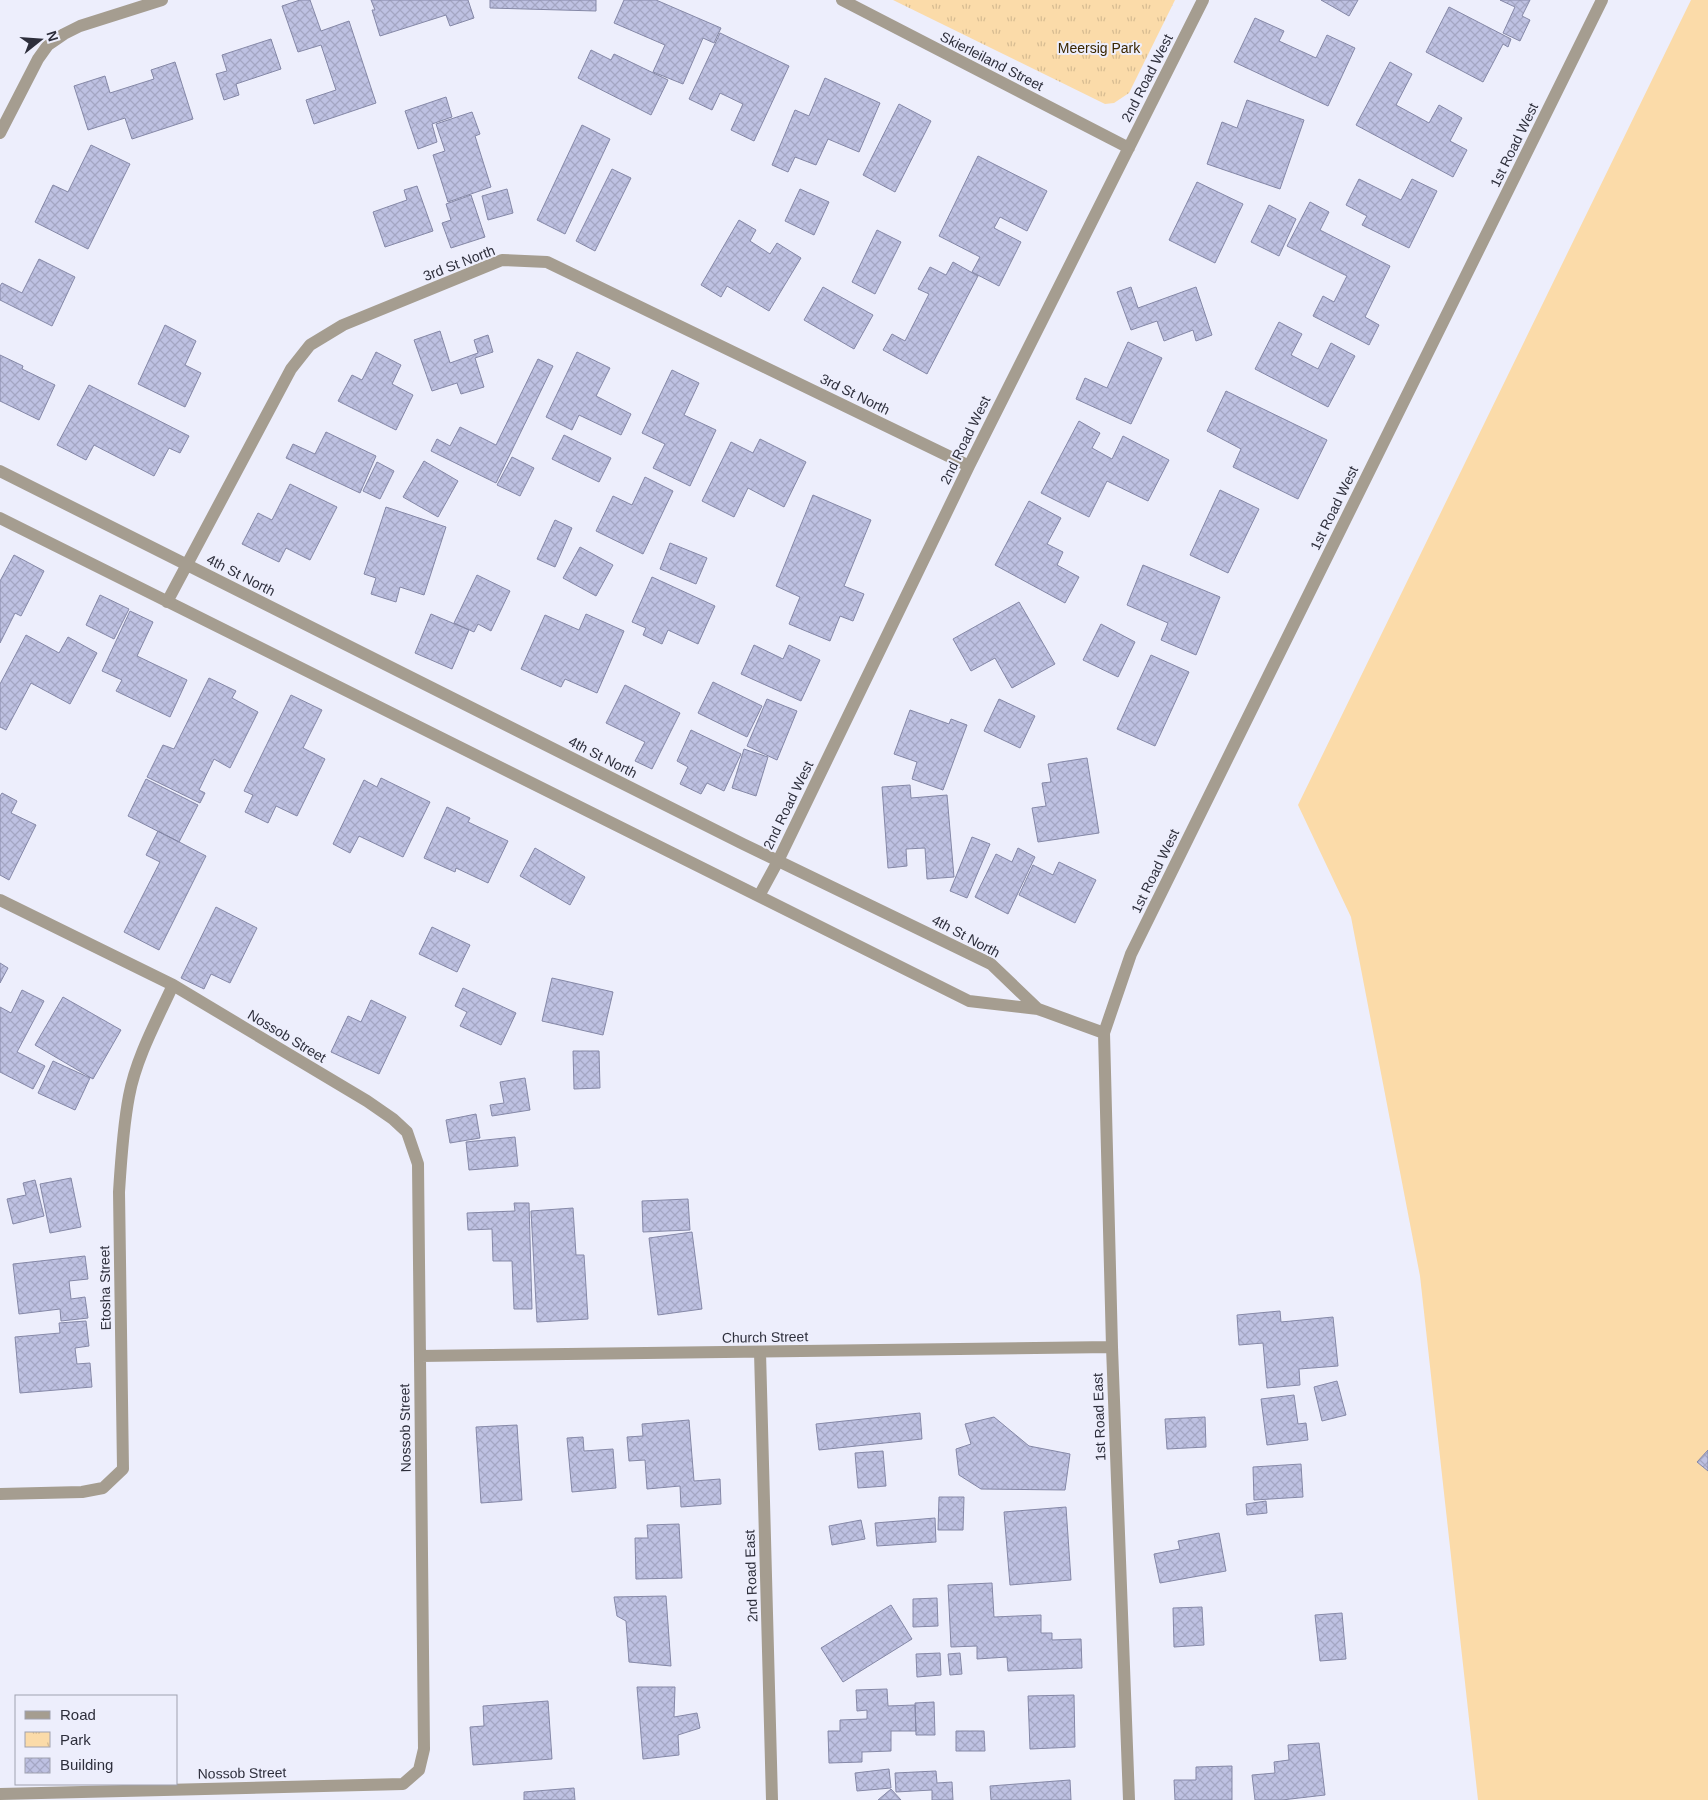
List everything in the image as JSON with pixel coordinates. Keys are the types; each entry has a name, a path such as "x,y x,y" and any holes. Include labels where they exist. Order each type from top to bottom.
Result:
{"street":[{"path":"0,133 38,59 48,45 80,26 162,0"},
{"name":"Skierleiland Street","path":"842,0 1128,148"},
{"name":"2nd Road West","path":"759,896 778,861 969,466 1203,0"},
{"name":"1st Road West","path":"1104,1033 1131,954 1602,0"},
{"name":"3rd St North","path":"167,602 291,369 310,345 343,325 502,260 547,262 969,466"},
{"name":"4th St North","path":"0,471 778,861 991,964 1038,1009"},
{"path":"0,518 969,1001 1038,1009 1104,1033"},
{"name":"Nossob Street","path":"0,900 173,985 367,1101 393,1119 407,1132 418,1164 424,1749 419,1770 403,1784 0,1794"},
{"name":"Etosha Street","path":"0,1494 82,1492 103,1488 123,1469 119,1192 122,1150 129,1095 142,1054 173,985"},
{"name":"1st Road East","path":"1104,1033 1112,1348 1129,1800"},
{"name":"Church Street","path":"420,1356 1112,1348"},
{"name":"2nd Road East","path":"760,1352 772,1800"}],"green space":[{"name":"Meersig Park","path":"893,0 1175,0 1129,93 1114,103 1105,104"},
{"path":"1691,0 1708,0 1708,1800 1478,1800 1420,1276 1351,917 1298,805"}],"building":[{"path":"300,0 310,0 321,31 349,21 376,103 314,124 306,100 336,90 321,45 298,52 282,6"},
{"path":"371,0 468,0 474,18 450,26 446,15 380,36"},
{"path":"490,0 596,0 596,11 490,8"},
{"path":"624,0 656,0 721,28 714,43 703,38 683,84 653,72 665,45 614,23"},
{"path":"1321,0 1358,0 1349,16"},
{"path":"1500,0 1530,0 1522,16 1530,20 1520,41 1503,33 1515,7"},
{"path":"1449,7 1511,39 1508,47 1503,44 1483,82 1426,52"},
{"path":"1255,18 1284,31 1279,41 1316,58 1327,35 1355,48 1328,106 1234,62"},
{"path":"720,33 789,66 754,141 731,130 743,104 720,93 712,110 689,99"},
{"path":"271,39 281,69 236,84 239,95 224,100 216,74 227,71 222,55"},
{"path":"591,50 611,60 614,54 668,80 651,115 578,78"},
{"path":"175,62 193,119 132,139 125,118 88,130 74,86 105,76 110,93 154,79 151,70"},
{"path":"1390,62 1412,74 1396,105 1429,123 1439,105 1462,118 1450,141 1467,150 1453,177 1356,125"},
{"path":"825,78 880,103 859,152 828,139 816,165 795,157 788,172 772,165 795,110 809,116"},
{"path":"446,97 452,117 432,124 437,142 418,149 405,111"},
{"path":"1247,100 1304,120 1280,189 1207,164 1222,122 1237,128"},
{"path":"899,104 931,121 895,192 863,175"},
{"path":"472,112 480,134 475,136 491,187 448,202 433,155 445,151 436,124"},
{"path":"582,125 610,139 565,234 537,220"},
{"path":"91,145 130,164 88,249 35,222 53,185 68,192"},
{"path":"978,156 1047,191 1027,231 1000,217 994,228 1021,242 999,286 972,272 980,257 939,236"},
{"path":"612,169 631,178 595,251 576,241"},
{"path":"1359,179 1401,200 1412,179 1437,191 1409,248 1362,225 1367,216 1346,205"},
{"path":"1197,182 1243,204 1215,263 1169,240"},
{"path":"417,186 433,231 385,247 373,212 407,200 404,190"},
{"path":"507,189 513,213 488,220 482,196"},
{"path":"800,189 829,202 814,235 785,221"},
{"path":"471,195 485,237 451,248 442,223 451,220 446,204"},
{"path":"1310,202 1329,212 1320,230 1390,266 1365,317 1379,325 1369,345 1313,316 1323,296 1334,302 1347,276 1287,246"},
{"path":"1269,205 1296,219 1279,256 1251,242"},
{"path":"739,220 756,230 750,241 770,254 777,243 801,258 769,311 727,286 721,297 701,285"},
{"path":"877,230 901,242 875,294 852,282"},
{"path":"39,259 75,277 52,326 0,300 0,286 2,283 22,293"},
{"path":"953,262 978,276 927,374 883,350 892,334 905,341 929,294 918,289 930,267 946,275"},
{"path":"823,287 873,315 854,349 804,320"},
{"path":"1131,287 1138,308 1196,287 1212,335 1196,341 1193,330 1164,341 1157,321 1131,330 1117,292"},
{"path":"1279,322 1302,334 1291,355 1318,369 1331,343 1355,356 1328,407 1255,369"},
{"path":"165,325 196,341 185,365 201,373 185,407 138,384"},
{"path":"440,331 450,363 478,353 474,340 488,335 493,352 475,358 484,387 461,394 457,383 432,391 414,340"},
{"path":"1128,342 1162,358 1131,424 1076,399 1085,378 1107,388"},
{"path":"376,352 401,365 392,384 413,395 396,430 338,401 352,375 362,380"},
{"path":"577,352 610,368 596,396 631,414 621,435 579,415 572,430 546,417"},
{"path":"0,355 23,366 22,369 55,385 39,420 0,401"},
{"path":"538,359 553,366 496,483 431,451 437,439 450,446 460,427 496,445"},
{"path":"672,370 699,383 684,415 716,430 690,486 653,468 665,444 642,433"},
{"path":"89,385 189,436 180,453 169,448 154,476 94,445 86,460 57,445"},
{"path":"1226,391 1327,440 1298,499 1233,467 1241,449 1207,431"},
{"path":"1079,421 1100,433 1092,448 1112,459 1123,436 1169,460 1148,501 1107,481 1089,517 1041,493"},
{"path":"326,432 376,456 360,493 286,458 293,444 315,454"},
{"path":"564,435 611,458 599,482 552,459"},
{"path":"760,439 806,462 784,507 748,488 734,517 702,501 731,442 753,453"},
{"path":"512,457 534,468 520,496 497,485"},
{"path":"424,461 458,481 438,517 403,497"},
{"path":"377,462 394,471 380,499 363,491"},
{"path":"645,477 673,491 643,554 596,531 613,496 632,505"},
{"path":"290,484 337,507 310,560 286,548 279,562 242,544 258,513 272,520"},
{"path":"1220,490 1259,509 1228,573 1190,555"},
{"path":"813,495 871,520 844,586 864,594 853,621 840,616 830,641 789,624 800,597 776,586"},
{"path":"1029,501 1061,518 1047,544 1063,552 1057,565 1079,577 1065,603 995,565"},
{"path":"386,507 446,527 424,595 400,587 396,602 371,594 376,578 364,574"},
{"path":"555,520 572,528 555,567 537,559"},
{"path":"670,543 707,558 696,584 660,569"},
{"path":"580,547 613,565 596,596 563,578"},
{"path":"14,555 44,571 21,616 15,613 0,643 0,581"},
{"path":"1143,565 1220,597 1196,655 1161,640 1168,623 1127,605"},
{"path":"477,575 510,591 491,631 478,624 474,632 454,623"},
{"path":"652,577 715,606 698,644 668,630 662,644 643,635 646,628 632,622"},
{"path":"100,595 129,609 114,639 86,625"},
{"path":"1019,602 1055,664 1012,688 995,658 971,671 953,639"},
{"path":"130,611 153,622 137,656 187,680 170,717 116,691 122,680 102,671"},
{"path":"431,614 469,630 452,669 415,653"},
{"path":"586,614 624,631 597,693 565,679 561,687 521,669 545,615 579,630"},
{"path":"1101,624 1135,642 1118,677 1083,660"},
{"path":"26,635 59,653 68,637 97,653 70,704 31,683 6,730 0,727 0,684"},
{"path":"754,645 783,659 789,645 820,660 801,701 741,674"},
{"path":"1151,655 1189,672 1155,746 1117,729"},
{"path":"209,678 236,691 232,698 258,712 230,768 214,759 199,790 205,793 200,803 147,777 163,745 174,749"},
{"path":"713,682 762,706 747,737 698,713"},
{"path":"625,685 680,713 652,769 635,761 645,742 606,723"},
{"path":"291,695 322,710 303,748 325,759 297,816 276,806 268,823 245,812 253,795 244,791"},
{"path":"767,699 797,711 777,760 747,746"},
{"path":"999,699 1035,716 1020,748 984,731"},
{"path":"910,710 949,724 951,719 967,725 943,790 912,779 917,762 894,754"},
{"path":"691,730 741,754 724,791 707,783 701,794 680,784 688,767 677,761"},
{"path":"744,749 768,757 756,796 732,788"},
{"path":"1087,758 1099,833 1038,842 1032,808 1046,806 1042,783 1051,782 1048,764"},
{"path":"381,778 430,802 403,857 359,836 350,853 333,844 364,780 377,787"},
{"path":"146,779 198,805 179,842 128,816"},
{"path":"910,785 911,798 947,795 954,877 927,879 925,848 906,849 907,866 888,868 882,787"},
{"path":"2,793 17,801 11,813 36,825 9,880 0,875 0,796"},
{"path":"447,807 470,818 468,822 508,841 488,883 456,868 455,872 424,858"},
{"path":"158,831 206,856 159,950 124,932 160,862 146,855"},
{"path":"972,837 990,844 967,898 950,891"},
{"path":"535,848 585,877 570,905 520,876"},
{"path":"1018,848 1035,857 1008,914 975,897 996,854 1012,862"},
{"path":"1059,862 1096,880 1075,923 1019,895 1033,865 1053,875"},
{"path":"216,907 257,928 230,983 211,974 204,989 181,978"},
{"path":"432,927 470,945 457,972 419,954"},
{"path":"0,963 8,968 0,983"},
{"path":"552,978 613,992 603,1035 542,1021"},
{"path":"463,988 516,1013 501,1045 460,1026 467,1012 455,1006"},
{"path":"22,990 44,1001 17,1052 45,1066 33,1089 0,1072 0,1007 11,1013"},
{"path":"63,997 121,1030 93,1079 35,1045"},
{"path":"371,1000 406,1017 379,1074 331,1052 348,1016 361,1022"},
{"path":"573,1051 599,1051 600,1088 574,1089"},
{"path":"53,1061 90,1078 75,1110 38,1093"},
{"path":"525,1078 530,1110 492,1116 490,1105 504,1103 500,1082"},
{"path":"476,1114 480,1138 450,1143 446,1120"},
{"path":"515,1137 518,1166 469,1170 466,1142"},
{"path":"71,1178 81,1227 50,1233 40,1184"},
{"path":"35,1180 44,1216 13,1224 7,1199 26,1195 23,1183"},
{"path":"688,1199 690,1230 643,1232 642,1201"},
{"path":"514,1203 529,1203 532,1309 514,1309 512,1261 493,1261 492,1229 468,1230 467,1213 515,1211"},
{"path":"573,1208 576,1255 584,1255 588,1319 537,1322 531,1211"},
{"path":"692,1232 702,1309 658,1315 649,1238"},
{"path":"85,1256 88,1279 69,1281 71,1299 85,1297 88,1318 61,1321 60,1309 19,1314 13,1264"},
{"path":"1280,1311 1281,1322 1333,1317 1338,1366 1299,1369 1300,1385 1267,1388 1263,1343 1239,1345 1237,1315"},
{"path":"86,1321 89,1346 75,1348 77,1364 90,1363 92,1387 20,1393 15,1337 60,1333 59,1323"},
{"path":"1337,1381 1346,1415 1322,1421 1314,1387"},
{"path":"1294,1395 1298,1424 1306,1423 1308,1440 1267,1445 1261,1399"},
{"path":"920,1413 922,1439 819,1450 816,1424"},
{"path":"994,1417 1029,1446 1070,1454 1065,1490 981,1489 959,1475 956,1449 971,1444 965,1424"},
{"path":"1205,1417 1206,1447 1167,1449 1165,1419"},
{"path":"689,1420 694,1481 720,1479 721,1504 681,1507 680,1486 647,1489 645,1460 629,1461 627,1437 643,1436 642,1424"},
{"path":"517,1425 522,1500 481,1503 476,1427"},
{"path":"583,1437 584,1451 613,1449 616,1488 572,1492 567,1438"},
{"path":"1708,1450 1708,1471 1697,1462"},
{"path":"883,1451 886,1486 858,1488 855,1453"},
{"path":"1301,1464 1303,1497 1254,1500 1253,1467"},
{"path":"939,1497 964,1497 963,1530 938,1530"},
{"path":"1266,1501 1267,1513 1247,1515 1246,1504"},
{"path":"1066,1507 1071,1580 1010,1585 1004,1512"},
{"path":"935,1518 936,1542 877,1546 875,1523"},
{"path":"861,1520 865,1539 832,1545 829,1526"},
{"path":"679,1524 682,1578 636,1579 635,1538 648,1538 647,1525"},
{"path":"1219,1533 1226,1571 1160,1583 1154,1554 1180,1549 1178,1541"},
{"path":"992,1583 994,1617 1041,1615 1041,1633 1052,1633 1052,1640 1081,1639 1082,1668 1008,1671 1007,1657 977,1659 977,1646 951,1647 948,1585"},
{"path":"666,1596 671,1666 629,1662 626,1621 617,1616 614,1597"},
{"path":"937,1598 938,1626 913,1627 913,1599"},
{"path":"891,1605 912,1639 843,1682 821,1648"},
{"path":"1202,1607 1204,1645 1174,1647 1173,1608"},
{"path":"1342,1613 1346,1659 1320,1661 1315,1615"},
{"path":"940,1653 941,1675 917,1677 916,1654"},
{"path":"960,1653 962,1674 950,1675 948,1654"},
{"path":"637,1687 675,1687 674,1717 697,1713 700,1728 678,1735 679,1755 643,1759"},
{"path":"887,1689 888,1706 915,1705 916,1731 891,1731 891,1751 862,1752 862,1762 829,1763 828,1731 840,1731 840,1720 867,1719 867,1710 857,1711 856,1690"},
{"path":"1074,1695 1075,1747 1030,1749 1028,1696"},
{"path":"548,1701 552,1759 473,1765 470,1727 484,1726 483,1706"},
{"path":"934,1702 935,1735 916,1735 915,1703"},
{"path":"956,1731 984,1731 985,1751 956,1751"},
{"path":"1319,1743 1325,1795 1282,1800 1255,1800 1252,1775 1275,1773 1274,1762 1289,1760 1288,1745"},
{"path":"1232,1766 1232,1800 1175,1800 1174,1780 1196,1780 1196,1767"},
{"path":"889,1769 891,1788 857,1791 855,1773"},
{"path":"936,1771 937,1783 952,1782 953,1800 932,1800 932,1790 896,1792 895,1773"},
{"path":"1070,1780 1071,1800 991,1800 990,1786"},
{"path":"574,1788 575,1800 524,1800 524,1792"},
{"path":"891,1789 901,1800 878,1800"}]}
